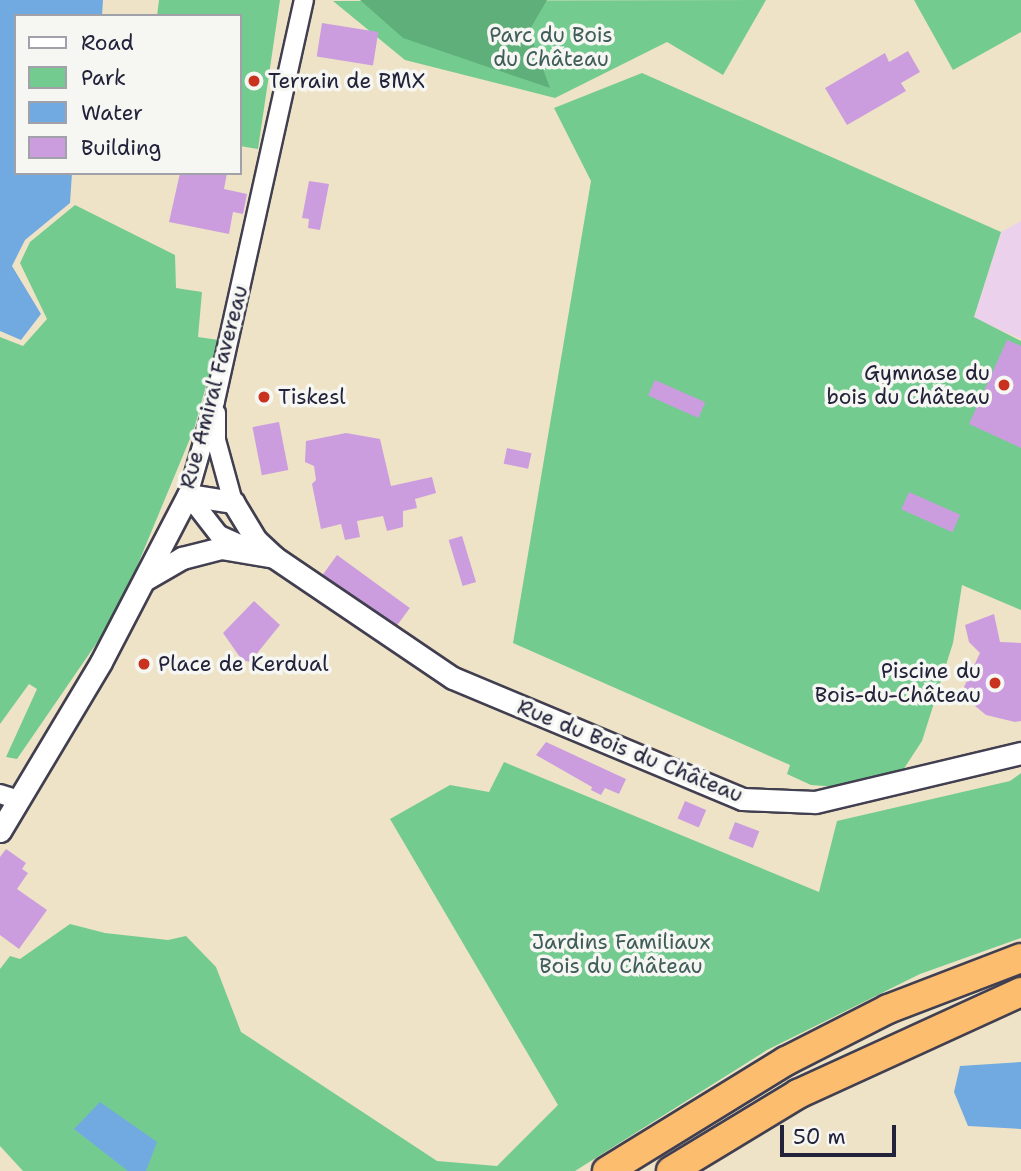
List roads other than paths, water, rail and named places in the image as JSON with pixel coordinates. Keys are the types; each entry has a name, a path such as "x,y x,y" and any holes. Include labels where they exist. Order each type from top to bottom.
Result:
{"highway":[{"path":"607,1171 786,1061 888,1009 1021,958"},
{"path":"630,1171 749,1097 969,976"},
{"path":"671,1171 770,1110 871,1059 1021,992"},
{"path":"708,1171 871,1059"}],"street":[{"name":"Rue Amiral Favereau","path":"0,831 9,797 48,745 146,579 188,495 215,401 304,0"},
{"name":"Rue du Bois du Château","path":"215,401 216,440 233,502 256,540 274,557 453,678 742,799 815,803 1021,753"},
{"name":"Rue du Bois du Château","path":"188,495 219,535 274,557"},
{"path":"188,495 233,502"},
{"name":"Rue du Bois du Château","path":"146,579 182,558 221,548 274,557"}],"water":[{"path":"0,0 103,0 102,14 14,14 14,175 72,175 70,203 25,240 12,266 41,314 21,340 0,331"},
{"path":"1021,1062 1021,1129 968,1126 954,1092 960,1066"},
{"path":"100,1102 157,1142 146,1171 128,1171 74,1129"}],"place":[{"name":"Terrain de BMX","path":"254,81"},
{"name":"Gymnase du bois du Château","path":"1004,385"},
{"name":"Tiskesl","path":"264,397"},
{"name":"Place de Kerdual","path":"144,664"},
{"name":"Piscine du Bois-du-Château","path":"995,683"}],"park label":[{"name":"Parc du Bois du Château","path":"551,47"},
{"name":"Jardins Familiaux Bois du Château","path":"621,954"}]}
